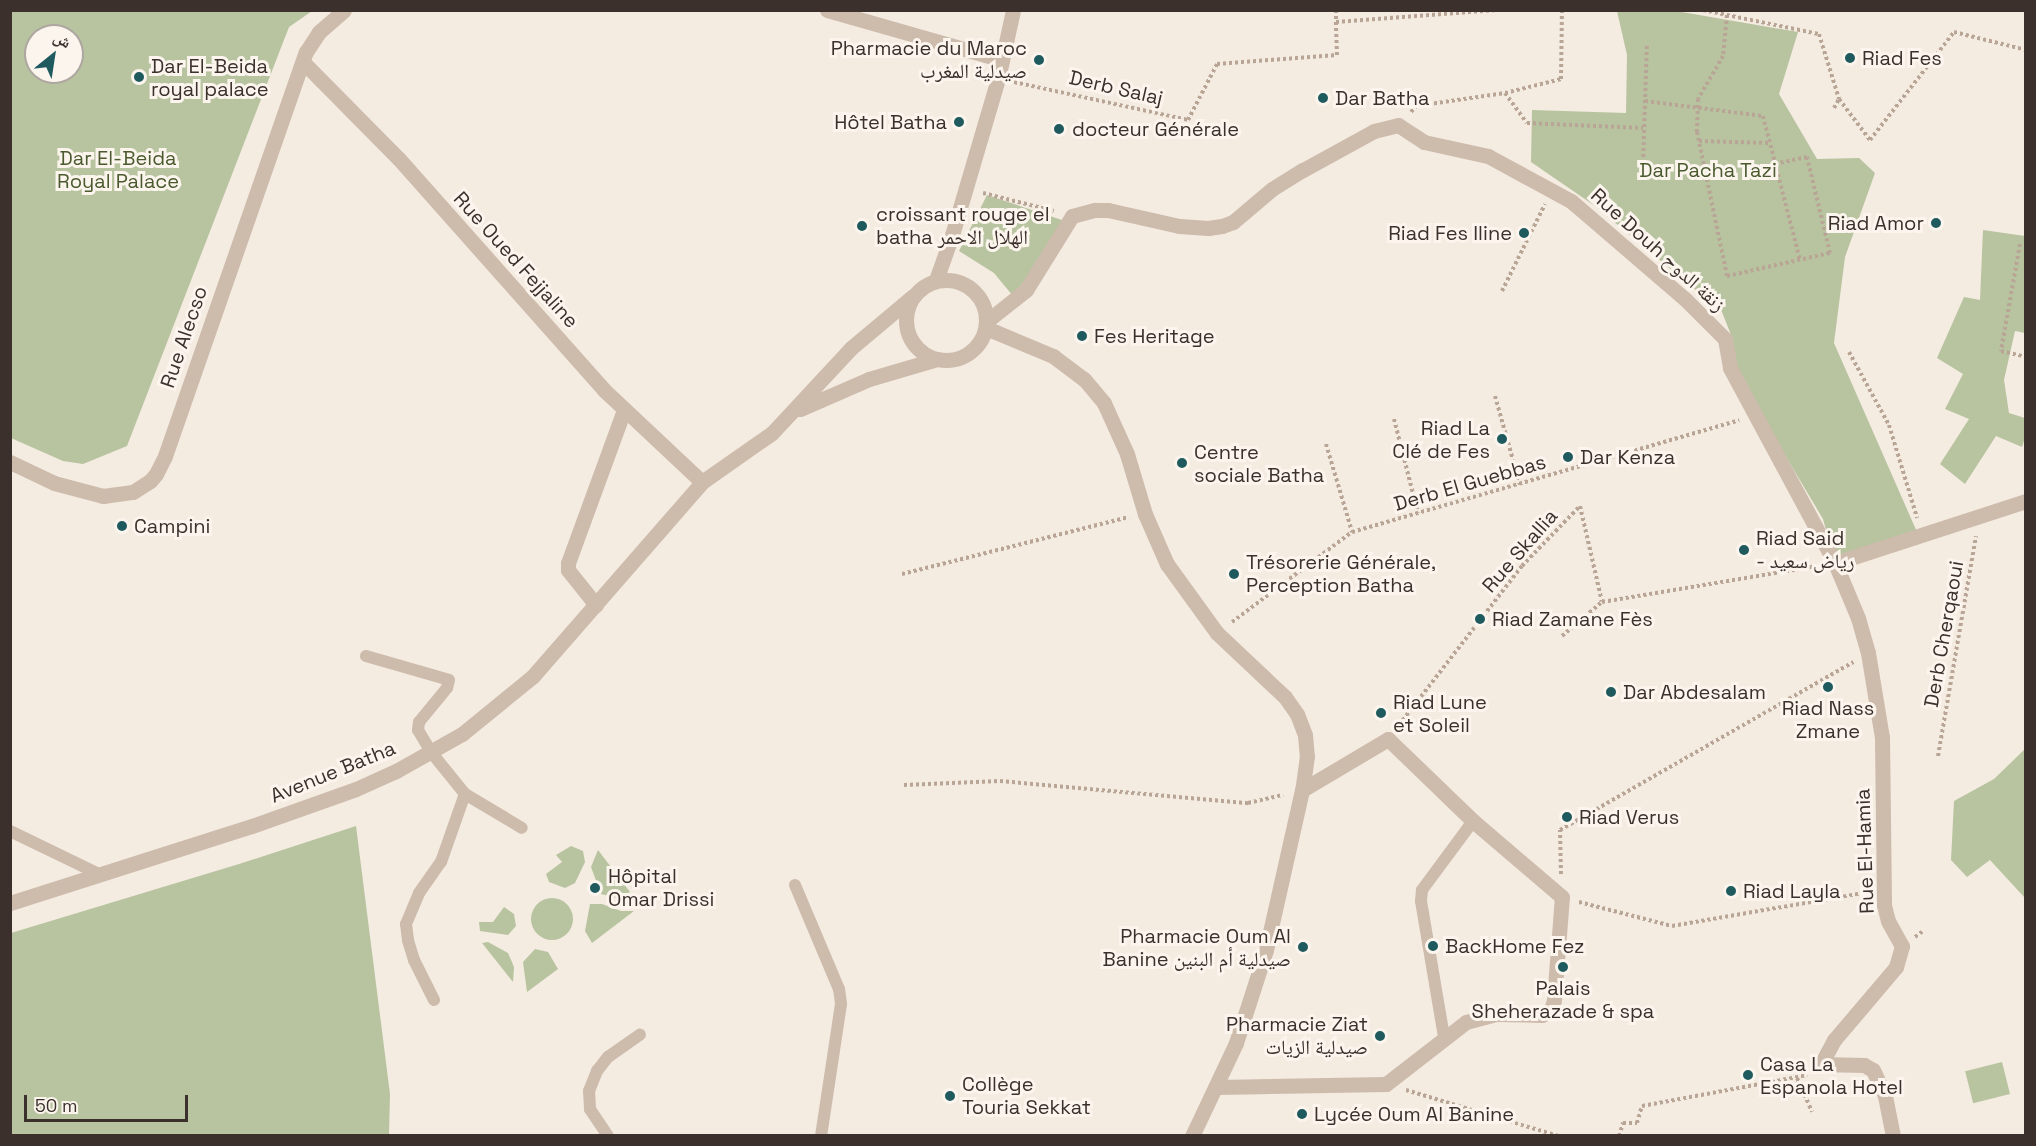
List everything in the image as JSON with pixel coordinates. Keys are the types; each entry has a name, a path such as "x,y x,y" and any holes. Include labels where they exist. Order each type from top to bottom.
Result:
{"street":[{"name":"Rue Alecso","path":"10,462 60,486 103,496 133,492 156,474 165,456 303,62 319,32 344,10"},
{"path":"827,10 1002,60"},
{"path":"936,280 966,189 998,78 1013,10"},
{"name":"Rue Oued Fejjaline","path":"303,62 399,159 624,410 702,482"},
{"path":"986,324 1026,291 1072,216 1095,210 1108,210 1179,226 1208,228 1222,226 1233,222 1272,189 1303,170 1374,131 1398,125"},
{"name":"Rue Douh زنقة الدوح","path":"1398,125 1424,142 1488,156 1571,201 1685,299 1725,339 1730,368 1757,414 1835,562"},
{"path":"936,280 956,280 969,286 982,301 986,324 981,340 968,354 950,360 937,359 916,348 908,334 906,318 913,296 923,286 936,280"},
{"name":"Avenue Batha","path":"10,903 356,789 431,752 489,714 526,682 596,605 678,506 702,482 771,433 794,412 851,348 913,296"},
{"path":"986,324 1053,356 1074,371 1095,392 1113,419 1145,514 1167,564 1216,633 1285,697 1298,714 1307,745 1302,790 1266,950 1236,1043 1192,1136"},
{"name":"Avenue Batha","path":"794,412 869,379 937,359"},
{"path":"596,605 568,570 568,563 624,410"},
{"path":"1835,562 2025,501"},
{"name":"Rue El-Hamia","path":"1821,1064 1834,1040 1888,977 1898,960 1902,946 1888,921 1884,890 1882,738 1868,653 1854,609 1835,562"},
{"path":"1216,1087 1386,1084 1444,1036 1466,1022 1496,1014 1542,1015 1551,1010 1562,897 1473,821 1388,740 1302,790"},
{"path":"1821,1064 1864,1065 1873,1070 1885,1096 1893,1136"}],"lane":[{"path":"366,656 449,680 447,688 419,722 418,730 431,752 465,794 522,828"},
{"path":"434,1000 414,960 406,924 419,893 441,862 465,794"},
{"path":"1444,1036 1421,901 1422,890 1473,821"},
{"path":"10,831 99,874"},
{"path":"795,885 839,989 841,1004 821,1136"},
{"path":"608,1136 590,1110 589,1091 597,1071 608,1057 640,1035"}],"path":[{"path":"1336,10 1336,22 1497,10"},
{"path":"1398,125 1416,106 1505,93 1561,79 1562,10"},
{"path":"1703,10 1819,34 1839,99 1870,140 1954,32 2025,50"},
{"path":"1738,16 1739,10"},
{"path":"1728,15 1723,56 1698,99 1698,141 1727,276 1830,253 1807,157 1775,164"},
{"name":"Derb Salaj","path":"998,78 1188,120 1217,64 1336,55 1336,22"},
{"path":"1643,163 1647,44"},
{"path":"1505,93 1527,123 1643,128"},
{"path":"1834,108 1839,99"},
{"path":"1645,101 1763,116 1800,260"},
{"path":"1698,141 1770,143"},
{"path":"966,189 1072,216"},
{"path":"1502,291 1552,190"},
{"path":"2020,244 2001,351 2025,357"},
{"path":"1849,352 1889,425 1922,533"},
{"path":"1495,396 1520,485"},
{"name":"Derb El Guebbas","path":"1216,633 1352,532 1520,485 1757,414"},
{"path":"1394,419 1418,513"},
{"path":"1326,444 1352,532"},
{"name":"Rue Skallia","path":"1388,740 1522,566 1580,506 1602,602"},
{"path":"902,574 1145,514"},
{"name":"Derb Cherqaoui","path":"1938,756 1971,574 1978,517"},
{"path":"1562,636 1602,602 1835,562"},
{"path":"1868,653 1560,830 1562,897 1672,926 1884,890"},
{"path":"904,784 1000,781 1248,803 1302,790"},
{"path":"1619,1136 1623,1123 1637,1123 1642,1106 1797,1078 1808,1074 1821,1064"},
{"path":"1797,1078 1812,1112"},
{"path":"1386,1084 1558,1136"}],"green space":[{"name":"Dar El-Beida Royal Palace","path":"10,11 312,11 289,27 127,446 83,464 63,461 11,438"},
{"name":"Dar Pacha Tazi","path":"1617,11 1676,11 1798,32 1779,94 1817,159 1859,158 1875,173 1845,257 1834,343 1917,532 1834,559 1823,519 1732,366 1733,340 1722,312 1595,206 1531,162 1532,110 1626,113 1627,55"},
{"path":"987,195 1068,222 1013,296 994,273 959,251"},
{"path":"1983,230 2025,236 2025,333 2015,331 2004,380 2009,413 2025,418 2025,438 2022,447 1996,436 1965,484 1940,464 1969,419 1945,409 1963,374 1937,358 1964,297 1980,300"},
{"path":"2025,749 2025,898 1990,860 1967,877 1951,860 1954,801 1994,779"},
{"path":"356,826 390,1094 389,1135 11,1135 11,933"},
{"path":"571,846 583,851 585,862 575,883 565,888 549,882 546,874 562,862 556,855"},
{"path":"598,850 630,892 617,898 601,894 591,867"},
{"path":"552,898 567,904 573,919 567,934 552,940 537,934 531,919 537,904"},
{"path":"590,904 602,904 621,911 634,911 592,943 585,931"},
{"path":"504,907 514,914 516,926 508,935 480,931 479,922 493,922"},
{"path":"488,942 508,953 514,967 513,982 482,943"},
{"path":"535,949 548,952 558,969 527,992 523,962"},
{"path":"2002,1062 2010,1094 1973,1103 1965,1071"}],"place":[{"name":"Riad Fes","path":"1850,58"},
{"name":"Pharmacie du Maroc صيدلية المغرب","path":"1039,60"},
{"name":"Dar El-Beida royal palace","path":"139,77"},
{"name":"Dar Batha","path":"1323,98"},
{"name":"Hôtel Batha","path":"959,122"},
{"name":"docteur Générale","path":"1059,129"},
{"name":"Riad Amor","path":"1936,223"},
{"name":"croissant rouge el batha الهلال الاحمر","path":"862,226"},
{"name":"Riad Fes Iline","path":"1524,233"},
{"name":"Fes Heritage","path":"1082,336"},
{"name":"Riad La Clé de Fes","path":"1502,439"},
{"name":"Dar Kenza","path":"1568,457"},
{"name":"Centre sociale Batha","path":"1182,463"},
{"name":"Campini","path":"122,526"},
{"name":"Riad Said - رياض سعيد","path":"1744,550"},
{"name":"Trésorerie Générale, Perception Batha","path":"1234,574"},
{"name":"Riad Zamane Fès","path":"1480,619"},
{"name":"Riad Nass Zmane","path":"1828,687"},
{"name":"Dar Abdesalam","path":"1611,692"},
{"name":"Riad Lune et Soleil","path":"1381,713"},
{"name":"Riad Verus","path":"1567,817"},
{"name":"Hôpital Omar Drissi","path":"595,888"},
{"name":"Riad Layla","path":"1731,891"},
{"name":"BackHome Fez","path":"1433,946"},
{"name":"Pharmacie Oum Al Banine صيدلية أم البنين","path":"1303,947"},
{"name":"Palais Sheherazade & spa","path":"1563,967"},
{"name":"Pharmacie Ziat صيدلية الزيات","path":"1380,1036"},
{"name":"Casa La Espanola Hotel","path":"1748,1075"},
{"name":"Collège Touria Sekkat","path":"950,1096"},
{"name":"Lycée Oum Al Banine","path":"1302,1114"}]}
